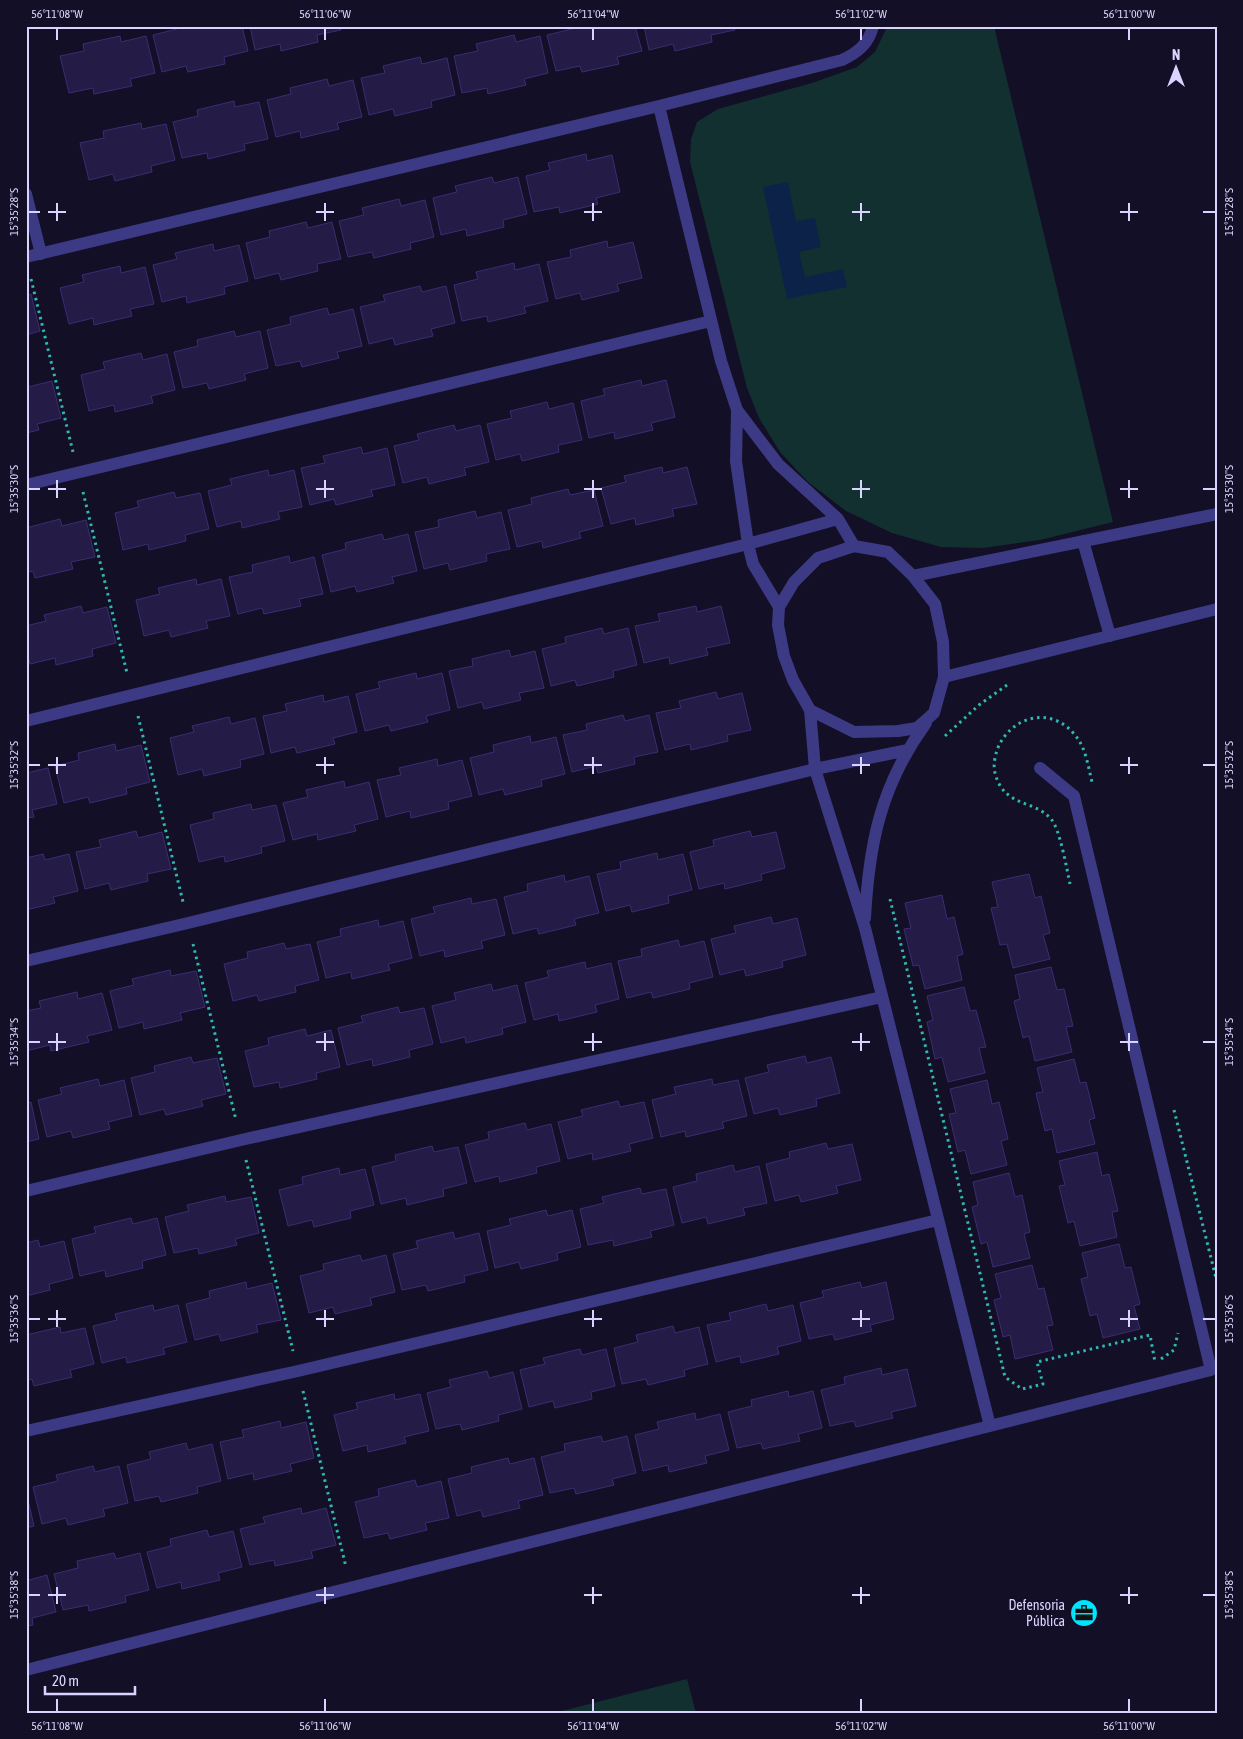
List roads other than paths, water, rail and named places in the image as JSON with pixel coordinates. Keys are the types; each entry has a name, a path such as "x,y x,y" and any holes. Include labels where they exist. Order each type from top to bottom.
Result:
{"street":[{"path":"26,257 659,106 842,60 854,54 864,45 871,34 873,26"},
{"path":"659,106 721,361 737,410 778,464 838,519 854,546"},
{"path":"26,194 41,254"},
{"path":"26,485 712,321"},
{"path":"737,410 736,461 748,544 753,564 778,606 778,625 784,656 792,680 810,710 815,769 865,928 990,1426"},
{"path":"913,576 1217,514"},
{"path":"26,721 748,544 838,519"},
{"path":"1083,541 1110,636"},
{"path":"778,606 794,582 818,558 854,546 888,552 913,576 935,604 943,642 944,677 934,713 908,750 893,778 878,823 868,873 865,928"},
{"path":"944,677 1217,609"},
{"path":"810,710 854,732 898,731 917,728 934,713"},
{"path":"26,961 815,769 908,750"},
{"path":"26,1670 1211,1370 1074,796 1040,768"},
{"path":"26,1191 241,1140 882,997"},
{"path":"26,1431 288,1373 938,1220"}],"water":[{"path":"788,182 796,221 815,218 821,247 799,252 805,277 843,269 847,287 787,299 763,187"}],"place":[{"name":"Defensoria Pública","path":"1084,1613"}]}
